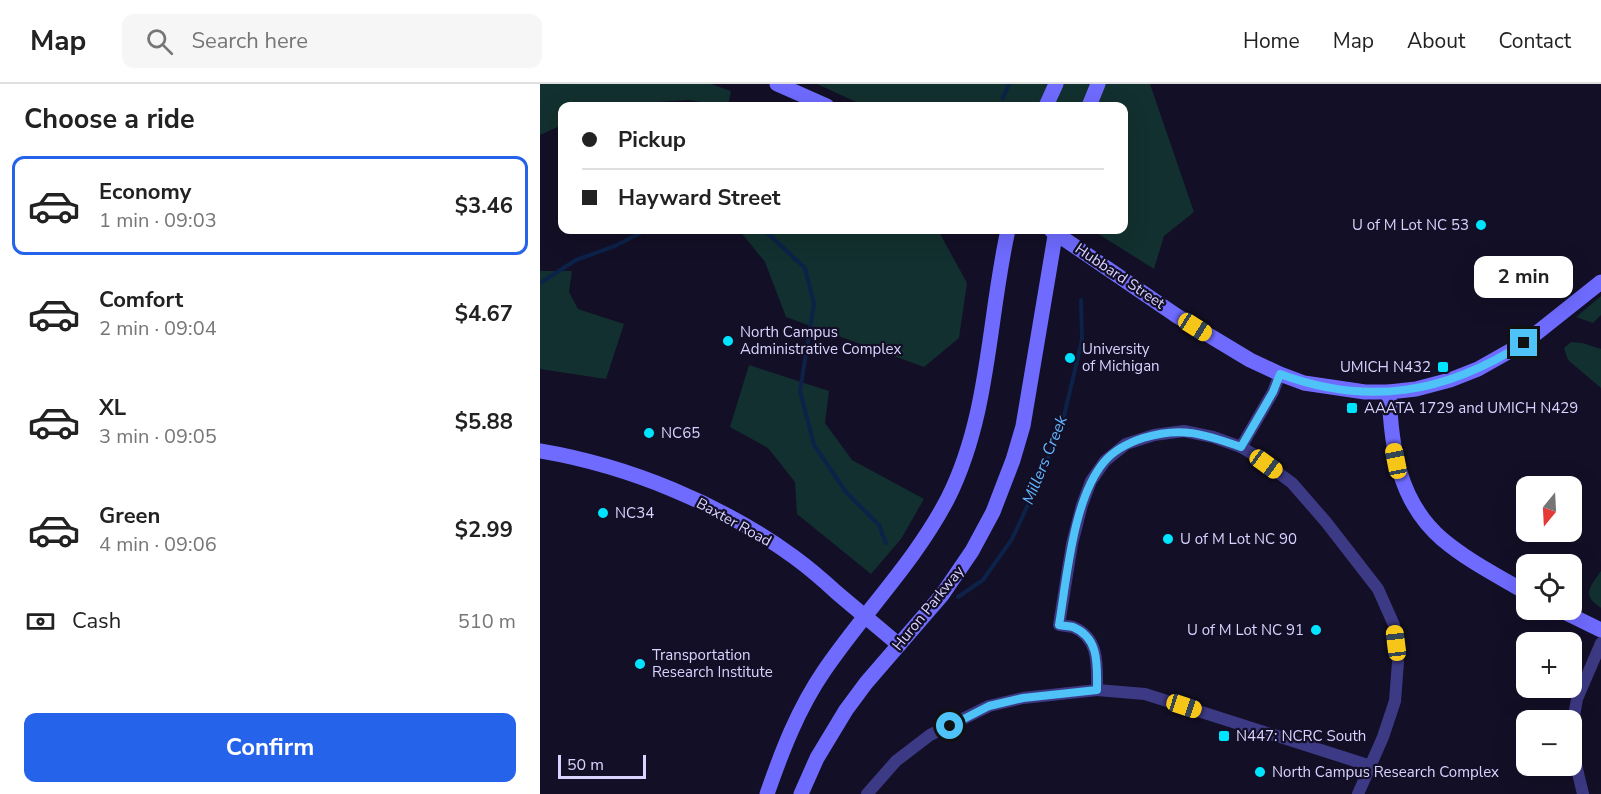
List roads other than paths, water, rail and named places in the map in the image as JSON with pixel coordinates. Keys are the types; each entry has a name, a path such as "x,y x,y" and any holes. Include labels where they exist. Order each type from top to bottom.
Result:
{"street":[{"path":"777,84 818,102"},
{"path":"1048,102 1056,84"},
{"path":"1091,102 1098,84"},
{"path":"767,794 794,723 823,672 905,566 927,535 949,496 971,440 980,404 1007,234"},
{"name":"Huron Parkway","path":"801,794 817,758 837,724 866,683 942,596 958,574 983,532 1006,481 1027,410 1054,234"},
{"name":"Hubbard Street","path":"1058,234 1204,333 1250,360 1304,383 1365,392 1389,392 1416,388 1450,380 1478,369 1524,343 1601,282"},
{"path":"1241,447 1273,392 1280,374"},
{"path":"1389,392 1396,461 1413,503 1429,526 1442,538 1481,566 1516,587"},
{"path":"1097,690 1096,655 1092,645 1087,637 1073,627 1059,625 1072,544 1090,481 1105,460 1126,444 1154,435 1184,431 1213,437 1241,447 1292,483 1326,522 1378,589 1394,625 1398,662 1395,701 1383,737 1358,794"},
{"name":"Baxter Road","path":"540,451 575,458 638,477 682,494 754,531 795,557 899,645"},
{"path":"1581,620 1601,630"},
{"path":"1575,710 1577,699 1601,644"},
{"path":"867,794 896,761 930,735 989,706 1023,698 1097,690 1144,694 1371,766"},
{"path":"1579,776 1583,794"}],"waterway":[{"name":"Millers Creek","path":"1003,98 1009,84"},
{"name":"Millers Creek","path":"540,283 576,260 615,246 638,234"},
{"name":"Millers Creek","path":"768,234 805,268 814,304 800,391 814,445 846,492 879,525 886,543"},
{"name":"Millers Creek","path":"958,597 983,580 1012,539 1042,475 1064,416 1082,340 1081,300"}],"place":[{"name":"U of M Lot NC 53","path":"1481,225"},
{"name":"North Campus Administrative Complex","path":"728,341"},
{"name":"University of Michigan","path":"1070,358"},
{"name":"UMICH N432","path":"1443,367"},
{"name":"AAATA 1729 and UMICH N429","path":"1352,408"},
{"name":"NC65","path":"649,433"},
{"name":"NC34","path":"603,513"},
{"name":"U of M Lot NC 90","path":"1168,539"},
{"name":"U of M Lot NC 91","path":"1316,630"},
{"name":"Transportation Research Institute","path":"640,664"},
{"name":"N447: NCRC South","path":"1224,736"},
{"name":"North Campus Research Complex","path":"1260,772"}]}
